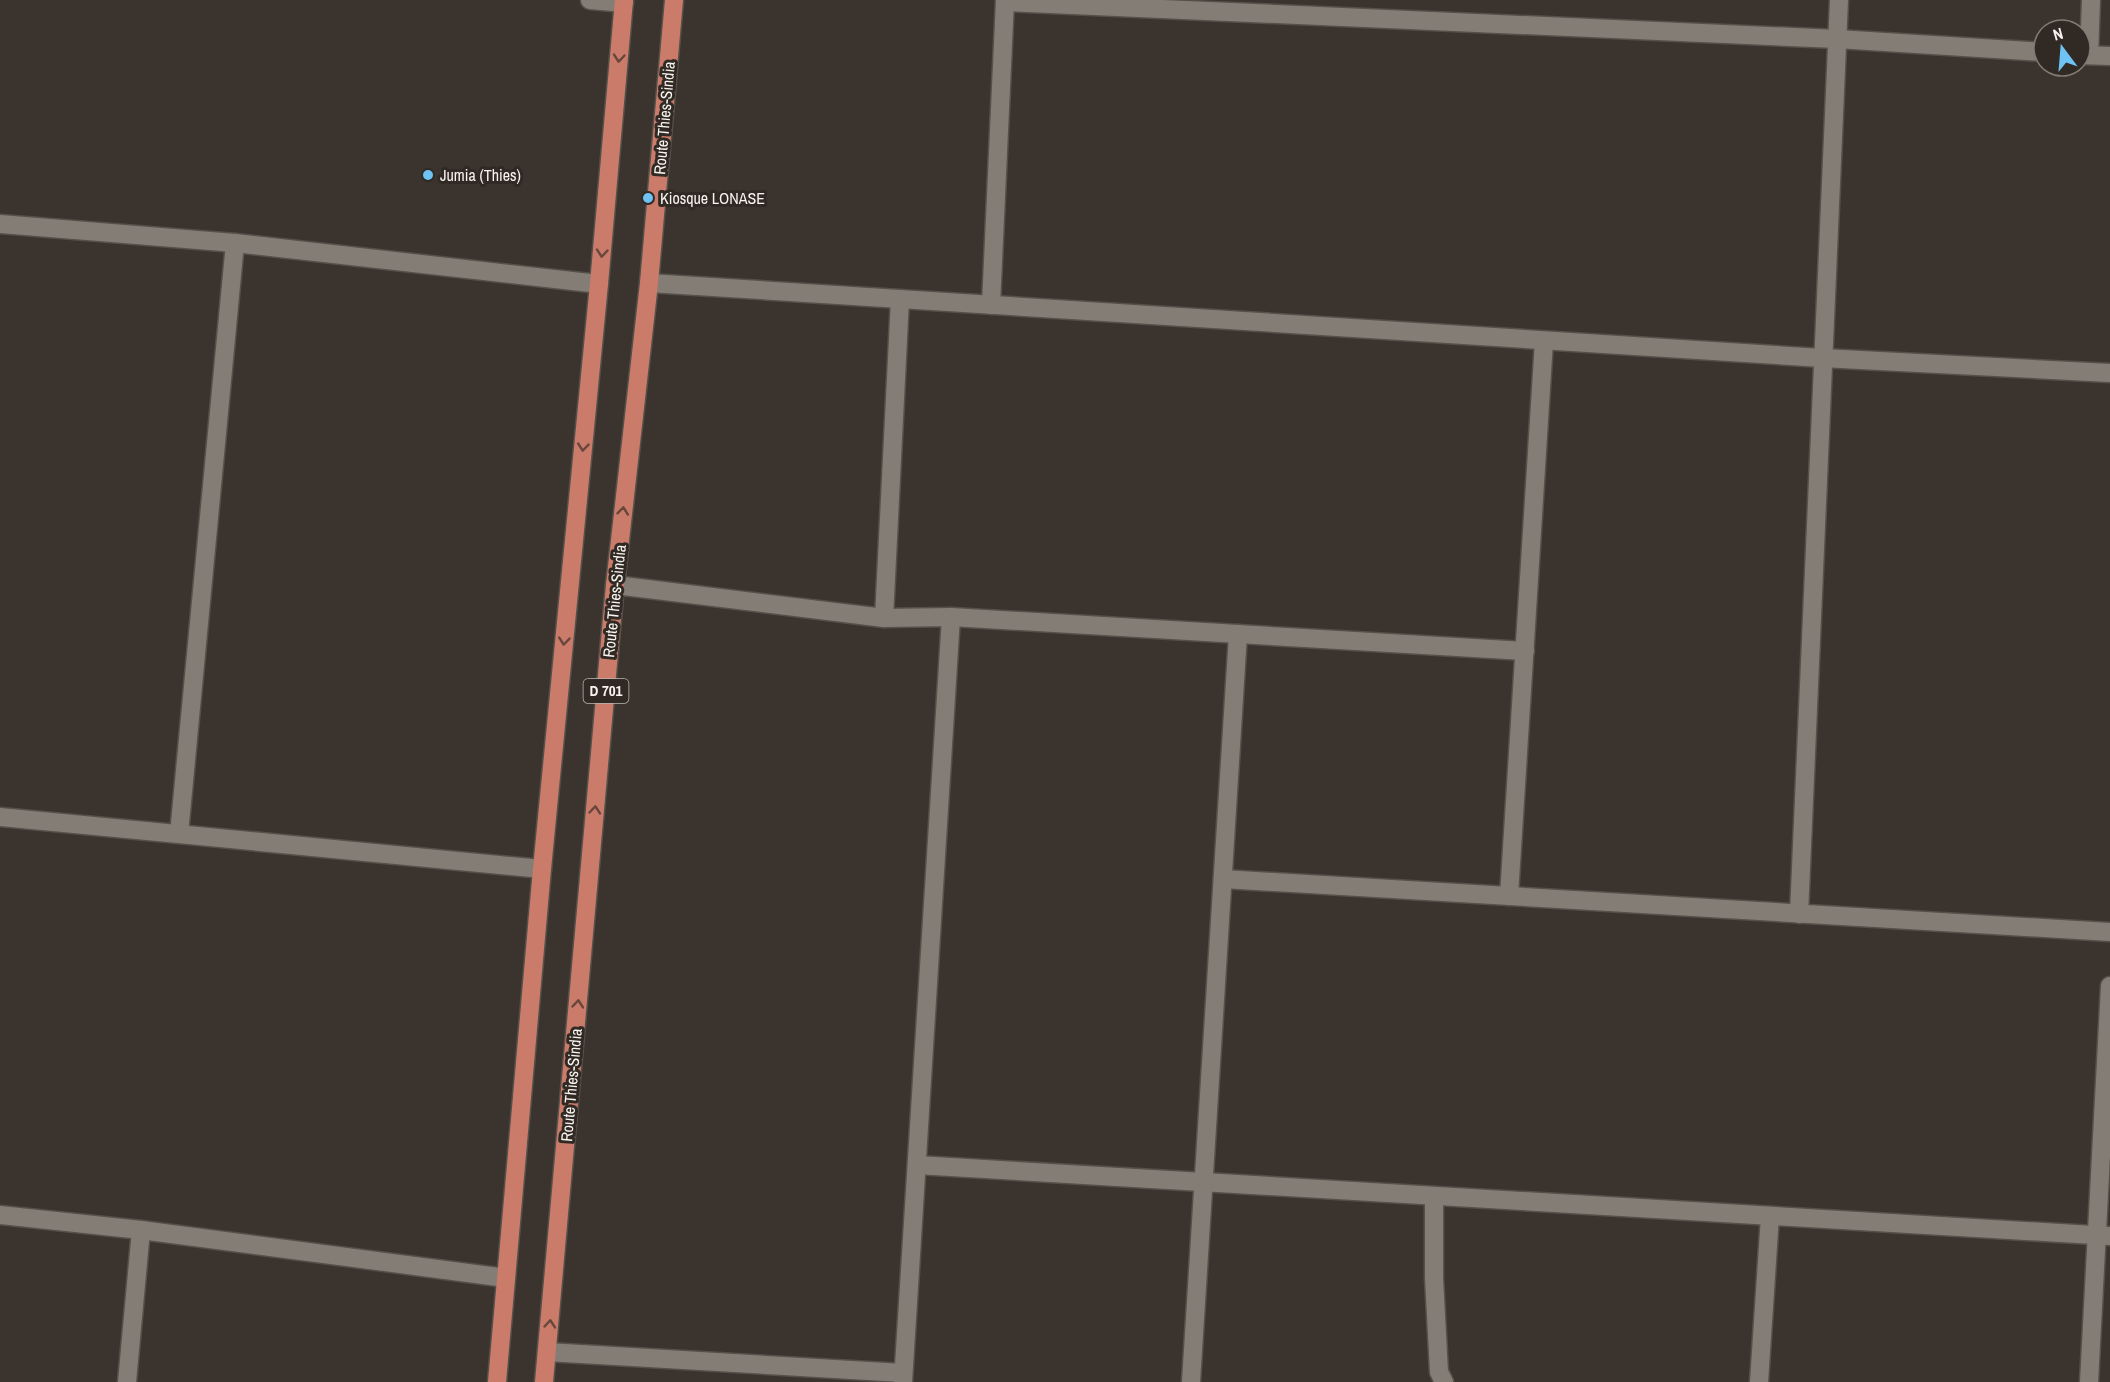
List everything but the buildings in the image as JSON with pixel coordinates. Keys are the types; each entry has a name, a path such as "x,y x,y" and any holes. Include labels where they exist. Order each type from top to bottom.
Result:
{"main road":[{"name":"Route Thies-Sindia","path":"544,1382 615,585 649,283 674,0"},
{"name":"D 701","path":"496,1382 624,1"}],"street":[{"path":"590,0 624,1"},
{"path":"1799,914 1839,0"},
{"path":"2089,18 2091,0"},
{"path":"991,305 1005,1 1291,7 2032,51"},
{"path":"2092,55 2110,56"},
{"path":"0,224 235,243 599,284"},
{"path":"179,834 235,243"},
{"path":"649,283 1544,341 2110,373"},
{"path":"884,618 900,299"},
{"path":"1509,896 1544,341"},
{"path":"615,585 884,618 951,617 1525,651"},
{"path":"547,1352 903,1377 951,617"},
{"path":"1191,1382 1238,634"},
{"path":"0,817 542,869"},
{"path":"1223,879 2110,932"},
{"path":"2089,1382 2103,1235 2110,986"},
{"path":"917,1165 2103,1235"},
{"path":"1434,1196 1434,1278 1439,1372 1444,1382"},
{"path":"0,1215 141,1230 506,1278"},
{"path":"1759,1382 1770,1216"},
{"path":"127,1382 141,1230"}],"place":[{"name":"Jumia (Thies)","path":"428,175"},
{"name":"Kiosque LONASE","path":"648,198"}]}
